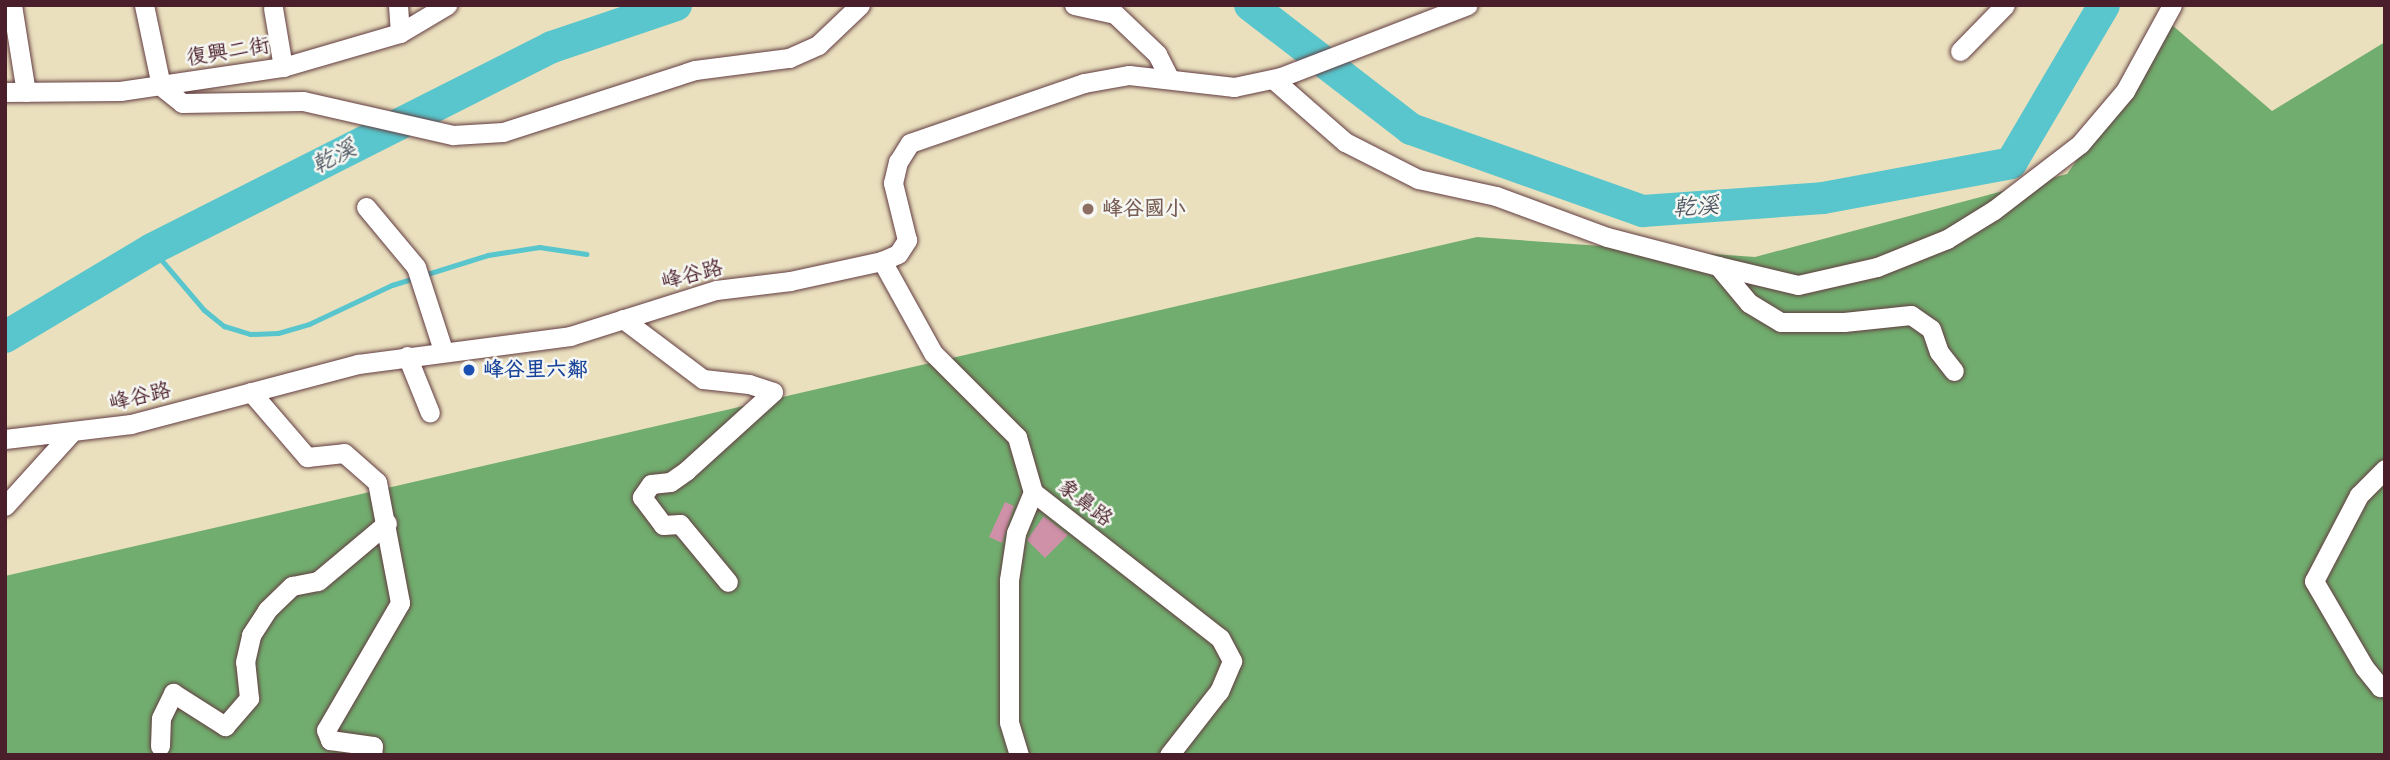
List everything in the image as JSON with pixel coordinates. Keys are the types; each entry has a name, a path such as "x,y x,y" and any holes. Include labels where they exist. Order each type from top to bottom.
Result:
{"street":[{"path":"12,5 12,50 26,92"},
{"path":"144,5 161,86 182,103 303,101 453,135 503,132 695,70 789,58 818,45 860,5"},
{"path":"398,5 400,33"},
{"name":"復興二街","path":"5,92 161,86 283,67 400,33 447,5"},
{"path":"1074,5 1115,14 1157,54 1170,79"},
{"name":"峰谷路","path":"5,439 70,434 131,424 251,392 407,356 570,336 716,290 790,281 882,261 898,254 907,240 893,183 898,162 910,143 1084,83 1129,75 1234,87 1277,78 1468,5"},
{"path":"1960,51 2005,5"},
{"path":"1277,78 1345,142 1418,179 1496,196 1606,237 1798,285 1877,267 1947,239 1994,211 2080,144 2125,91 2172,5"},
{"path":"273,8 283,67"},
{"path":"366,207 416,267 443,351"},
{"name":"象鼻路","path":"882,261 933,353 1017,437 1033,492 1220,638 1232,661 1219,691 1169,755"},
{"path":"1718,266 1749,303 1781,322 1844,323 1911,315 1931,329 1939,352 1954,370"},
{"path":"623,319 703,379 749,384 773,392 686,471 670,482 651,484 642,498 663,525 680,524 728,582"},
{"path":"407,356 430,413"},
{"path":"251,392 307,457 344,453 377,482 387,523 400,603 326,730 330,740 373,746 372,755"},
{"path":"5,506 70,434"},
{"path":"2385,469 2359,495 2315,581 2364,667 2380,687 2385,687"},
{"path":"1019,755 1009,722 1009,580 1016,533 1033,492"},
{"path":"160,746 161,718 173,693 225,726 249,698 245,662 251,635 267,610 292,586 318,581 387,523"}],"green space":[{"path":"2172,25 2272,111 2385,42 2385,755 5,755 5,576 1477,237 1755,257 2067,174"}],"building":[{"path":"1005,502 1014,506 1002,543 989,537"},
{"path":"1044,516 1068,535 1045,558 1027,540"}],"waterway":[{"name":"乾溪","path":"5,337 152,249 552,47 676,5"},
{"name":"乾溪","path":"1250,5 1411,129 1643,211 1823,198 2011,163 2104,5"},
{"path":"152,249 204,310 224,326 250,334 278,333 309,324 392,285 488,255 539,247 586,254"}],"place":[{"name":"峰谷國小","path":"1088,209"},
{"name":"峰谷里六鄰","path":"469,370"}]}
